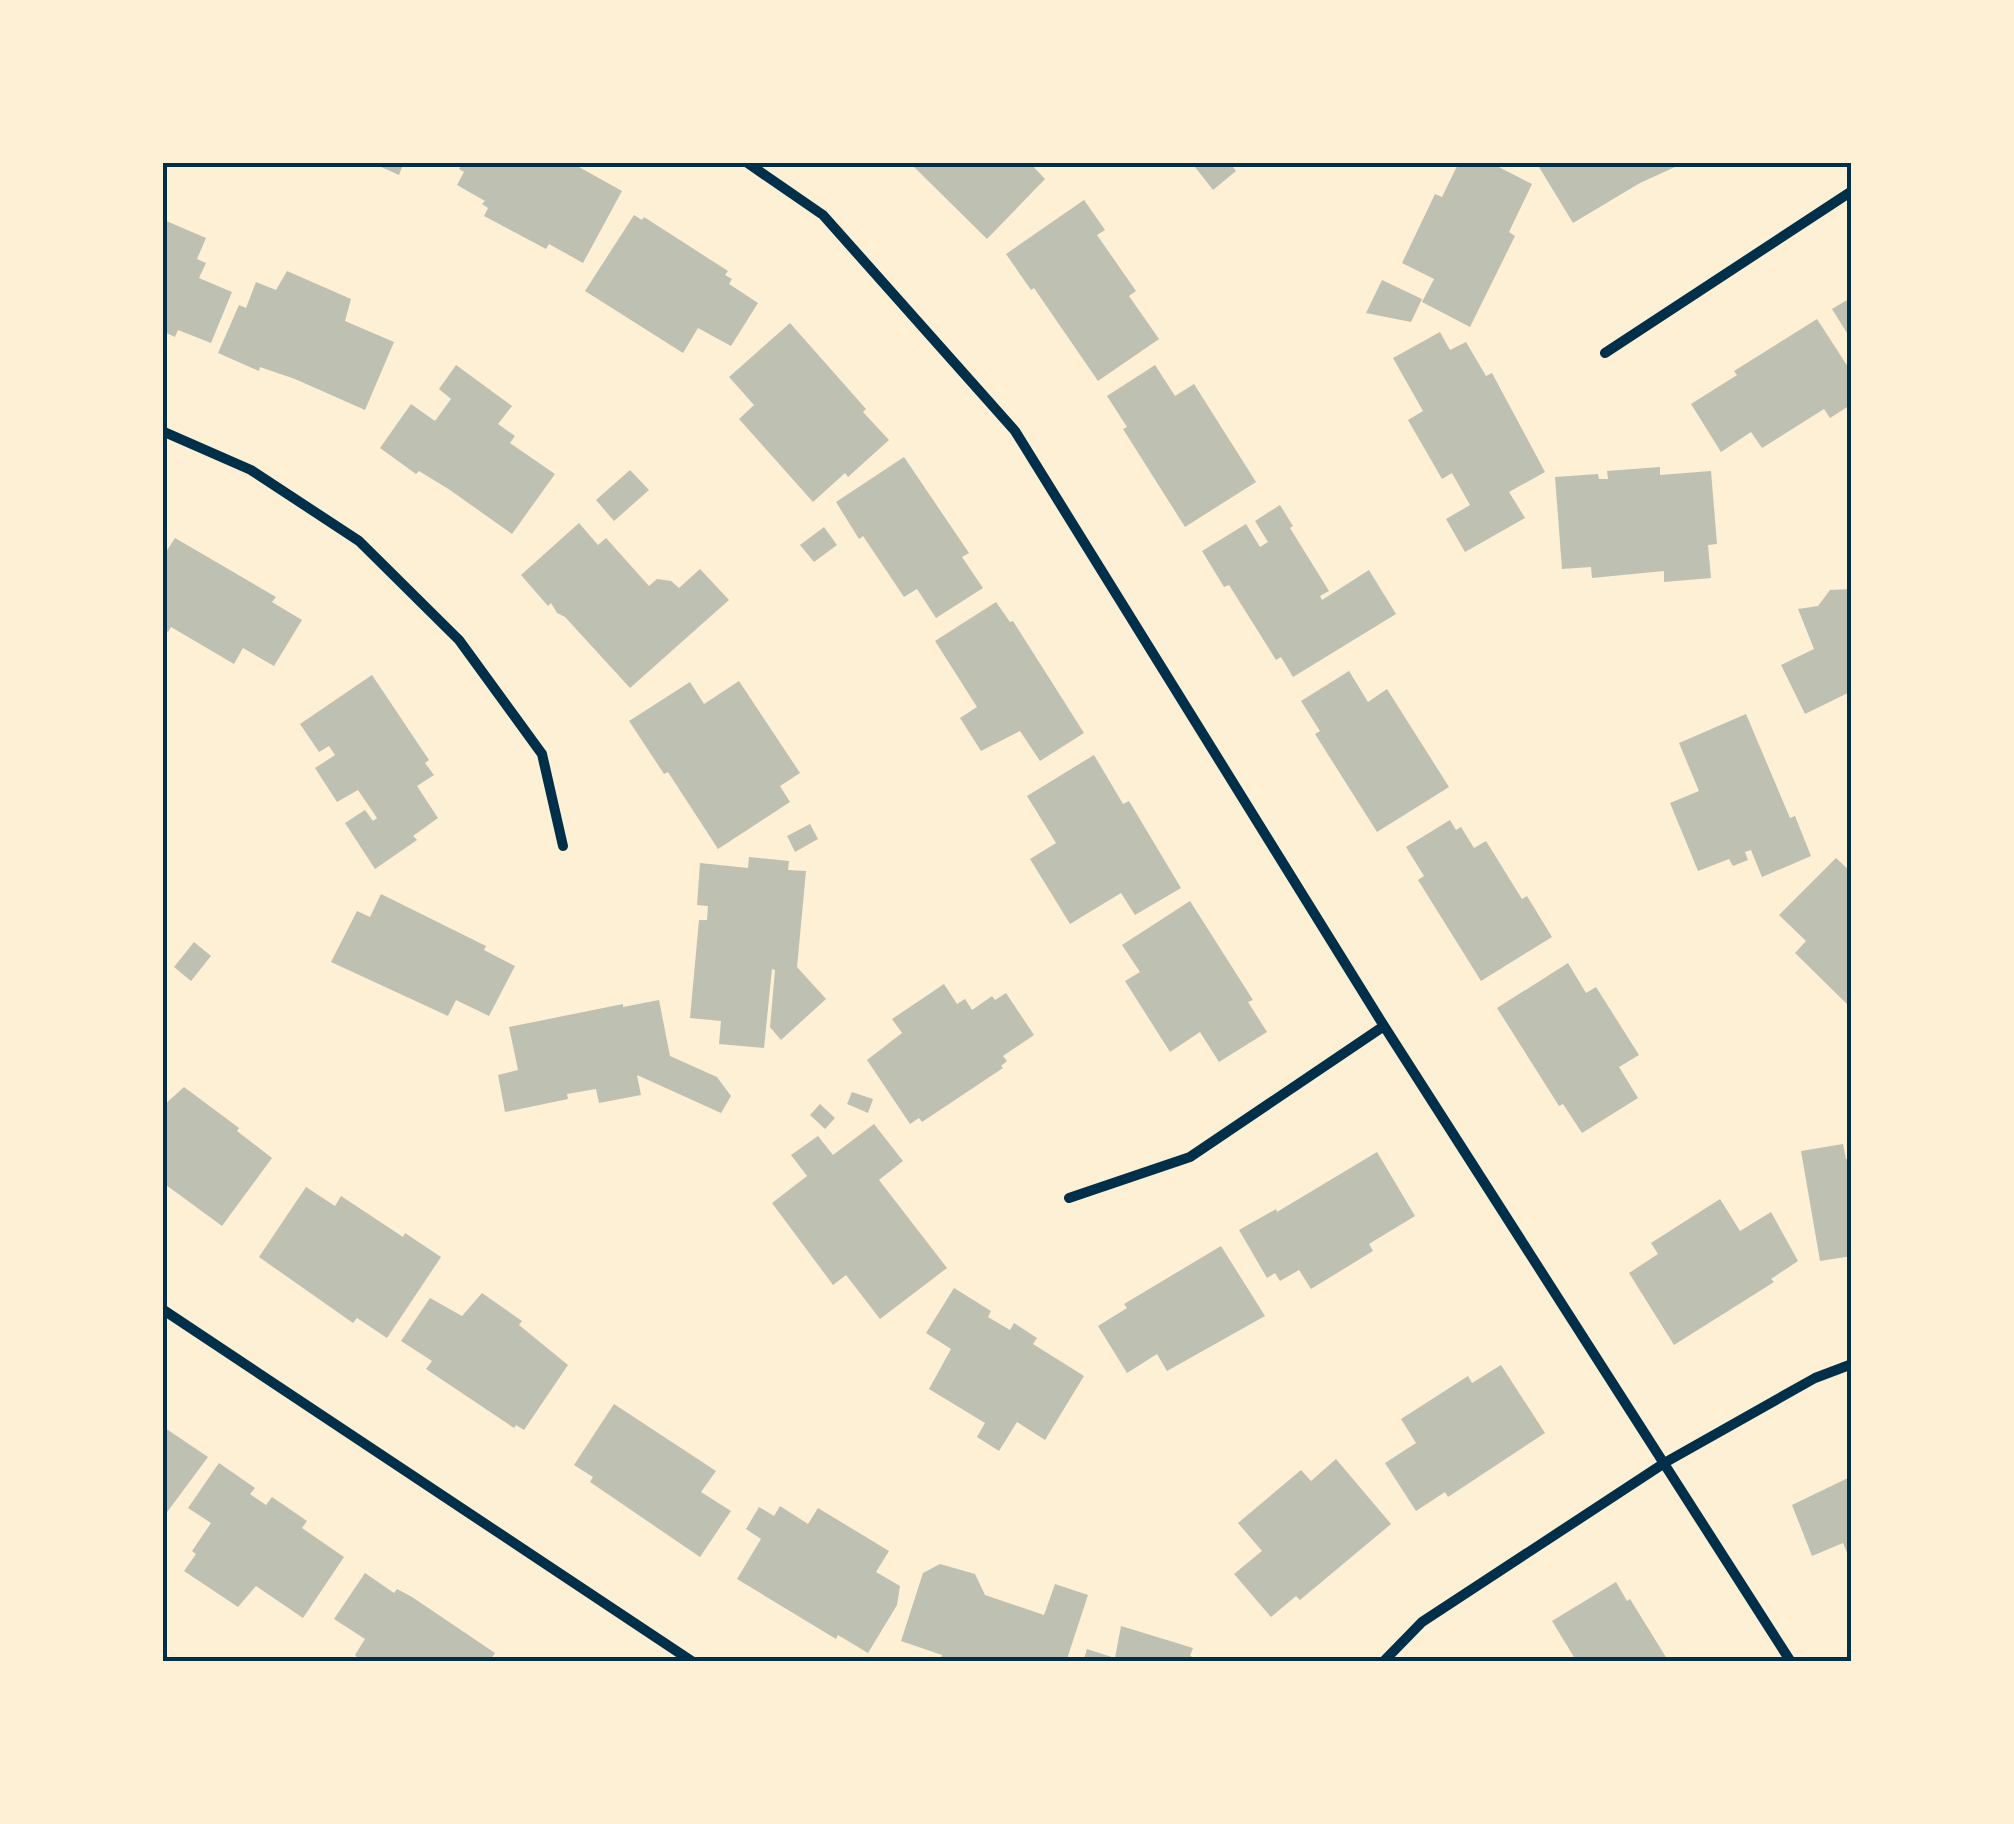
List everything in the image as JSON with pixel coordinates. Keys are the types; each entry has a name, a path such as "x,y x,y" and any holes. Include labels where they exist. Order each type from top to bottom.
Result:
{"street":[{"path":"746,162 823,215 1015,431 1384,1026 1791,1662"},
{"path":"1604,354 1852,191"},
{"path":"162,431 251,470 359,542 460,640 542,754 563,846"},
{"path":"1069,1198 1190,1156 1384,1026"},
{"path":"162,1308 693,1662"},
{"path":"1383,1662 1422,1622 1666,1462 1815,1378 1852,1364"}],"building":[{"path":"370,162 404,162 399,175"},
{"path":"463,162 570,162 622,191 583,263 549,244 546,249 484,216 488,208 482,204 485,201 457,185 464,172 459,169"},
{"path":"909,162 1029,162 1045,179 987,239"},
{"path":"1191,162 1229,162 1236,171 1213,190"},
{"path":"1459,162 1489,162 1532,184 1509,232 1515,236 1470,327 1422,302 1434,279 1402,263 1435,194 1442,197"},
{"path":"1536,162 1686,162 1640,183 1573,223"},
{"path":"1084,200 1105,230 1097,235 1136,291 1129,296 1159,339 1098,381 1006,254"},
{"path":"634,215 642,220 644,217 728,271 725,275 732,279 729,284 758,303 731,346 698,328 683,353 585,291"},
{"path":"164,220 206,238 197,259 206,263 199,278 232,292 211,343 178,330 175,337 162,331"},
{"path":"287,271 351,299 345,321 394,342 365,410 295,379 260,367 259,371 218,353 239,305 246,308 256,282 276,290"},
{"path":"1382,280 1422,299 1411,322 1366,313"},
{"path":"1852,297 1852,341 1832,309"},
{"path":"1817,319 1852,373 1852,404 1830,418 1824,409 1762,448 1751,432 1721,452 1691,404 1737,375 1734,371"},
{"path":"790,323 889,440 813,502 739,419 754,405 729,377"},
{"path":"1440,332 1450,350 1466,342 1486,376 1492,373 1545,472 1509,492 1525,518 1465,552 1446,519 1470,505 1452,473 1442,479 1408,420 1423,411 1393,358"},
{"path":"456,365 512,406 498,424 515,436 510,443 555,474 512,534 450,490 419,471 416,474 380,448 411,404 435,421 451,399 439,389"},
{"path":"1155,365 1175,396 1194,384 1256,482 1185,527 1123,429 1127,427 1107,396"},
{"path":"904,457 969,553 962,557 983,588 936,618 917,589 904,597 836,502"},
{"path":"1660,467 1660,475 1711,471 1717,544 1708,545 1711,578 1664,582 1664,571 1592,578 1591,567 1562,569 1555,477 1598,474 1599,479 1608,479 1607,471"},
{"path":"630,470 649,490 614,521 596,500"},
{"path":"1280,505 1329,591 1320,596 1322,600 1369,570 1396,614 1293,677 1281,657 1276,660 1229,585 1224,587 1202,551 1246,524 1260,547 1268,542 1255,521"},
{"path":"579,523 598,545 606,538 649,586 657,579 671,581 679,588 700,569 729,600 630,688 521,575"},
{"path":"824,527 837,545 814,562 800,545"},
{"path":"175,538 276,597 272,602 302,620 274,666 243,648 234,664 171,627 168,632 162,628 162,558"},
{"path":"1852,589 1852,691 1805,714 1781,665 1814,649 1798,609 1818,606 1830,590"},
{"path":"996,602 1013,621 1084,733 1040,761 1020,731 981,751 960,718 977,707 935,641"},
{"path":"1349,671 1368,702 1387,689 1449,787 1377,832 1315,734 1320,731 1301,701"},
{"path":"372,675 429,760 425,763 434,775 417,786 438,818 413,836 417,840 375,869 345,823 365,810 373,821 377,818 358,790 337,802 315,768 335,755 329,746 319,752 300,724"},
{"path":"739,681 800,773 780,786 790,802 718,849 629,721 690,682 704,704"},
{"path":"1746,714 1790,818 1795,816 1811,856 1762,877 1751,850 1745,852 1748,860 1733,866 1729,859 1698,871 1670,803 1699,791 1679,743"},
{"path":"1094,755 1123,804 1129,801 1181,888 1135,915 1121,893 1070,924 1030,859 1056,843 1027,796"},
{"path":"1450,820 1456,830 1461,827 1474,848 1486,841 1522,899 1527,896 1552,937 1481,981 1418,880 1424,876 1406,847"},
{"path":"810,824 818,839 795,852 787,836"},
{"path":"749,857 789,861 788,870 806,871 797,967 826,999 781,1040 770,1027 775,970 772,969 764,1048 719,1044 721,1021 690,1018 699,920 707,920 708,906 697,905 700,863 748,868"},
{"path":"1836,858 1852,873 1849,1006 1795,953 1806,941 1779,915"},
{"path":"381,894 486,946 484,950 515,966 489,1016 456,1000 448,1016 331,962 357,911 370,917"},
{"path":"1190,901 1253,1000 1248,1002 1267,1032 1219,1062 1200,1032 1170,1052 1125,981 1140,972 1122,945"},
{"path":"194,942 211,956 191,981 174,967"},
{"path":"1568,963 1586,993 1596,987 1639,1055 1619,1067 1638,1098 1582,1133 1563,1104 1559,1106 1497,1008"},
{"path":"944,984 957,1004 965,999 972,1010 992,996 995,1000 1006,993 1034,1035 1003,1056 1007,1061 1003,1068 922,1122 919,1118 910,1124 867,1060 902,1033 892,1019"},
{"path":"659,1000 670,1056 717,1077 731,1096 721,1113 637,1075 641,1095 599,1103 596,1089 505,1112 498,1075 518,1070 509,1027"},
{"path":"184,1087 272,1158 222,1226 162,1182 162,1107"},
{"path":"852,1092 873,1099 868,1113 847,1104"},
{"path":"820,1104 835,1118 825,1129 810,1115"},
{"path":"874,1124 903,1161 879,1180 947,1268 880,1319 846,1275 833,1285 772,1203 807,1176 791,1155 818,1136 833,1155"},
{"path":"1843,1144 1846,1159 1852,1158 1852,1256 1820,1261 1801,1151"},
{"path":"1377,1152 1415,1216 1369,1244 1373,1251 1311,1289 1299,1270 1280,1281 1275,1273 1267,1278 1239,1230 1276,1209 1277,1212"},
{"path":"306,1187 335,1206 341,1196 441,1257 387,1338 357,1318 353,1323 259,1257"},
{"path":"1720,1199 1740,1231 1771,1212 1798,1261 1771,1279 1774,1282 1674,1345 1629,1273 1658,1254 1651,1243"},
{"path":"1221,1246 1265,1316 1167,1371 1157,1354 1127,1373 1098,1326 1127,1308 1124,1304"},
{"path":"954,1288 991,1311 988,1317 1010,1330 1014,1323 1037,1338 1033,1344 1084,1376 1045,1440 1017,1422 999,1451 977,1437 985,1423 929,1389 951,1349 926,1333"},
{"path":"482,1293 522,1321 519,1325 568,1365 524,1430 516,1425 514,1428 426,1369 432,1361 401,1341 430,1298 462,1316"},
{"path":"1501,1365 1545,1433 1448,1497 1445,1492 1416,1511 1385,1463 1416,1443 1401,1419 1468,1376 1472,1383"},
{"path":"614,1404 716,1471 701,1492 731,1511 700,1557 590,1482 593,1477 574,1465"},
{"path":"162,1426 208,1457 162,1519"},
{"path":"1336,1459 1391,1524 1300,1600 1296,1596 1271,1617 1234,1574 1262,1551 1238,1523 1301,1470 1311,1481"},
{"path":"219,1463 255,1488 250,1494 266,1505 272,1497 307,1521 302,1528 344,1557 303,1618 256,1586 238,1607 184,1571 211,1523 188,1508"},
{"path":"1852,1476 1852,1564 1843,1543 1812,1556 1792,1505"},
{"path":"780,1506 808,1524 818,1508 889,1551 876,1572 900,1586 897,1605 868,1653 838,1635 836,1639 737,1579 761,1539 746,1529 759,1507 774,1516"},
{"path":"940,1564 975,1574 985,1595 1044,1615 1055,1584 1088,1595 1066,1662 940,1662 942,1655 901,1641 923,1573"},
{"path":"365,1573 394,1593 397,1589 412,1597 495,1653 489,1662 356,1662 355,1655 365,1639 334,1619"},
{"path":"1616,1582 1669,1662 1577,1662 1552,1621"},
{"path":"1121,1626 1193,1648 1190,1656 1206,1662 1083,1662 1087,1649 1115,1658"}]}
